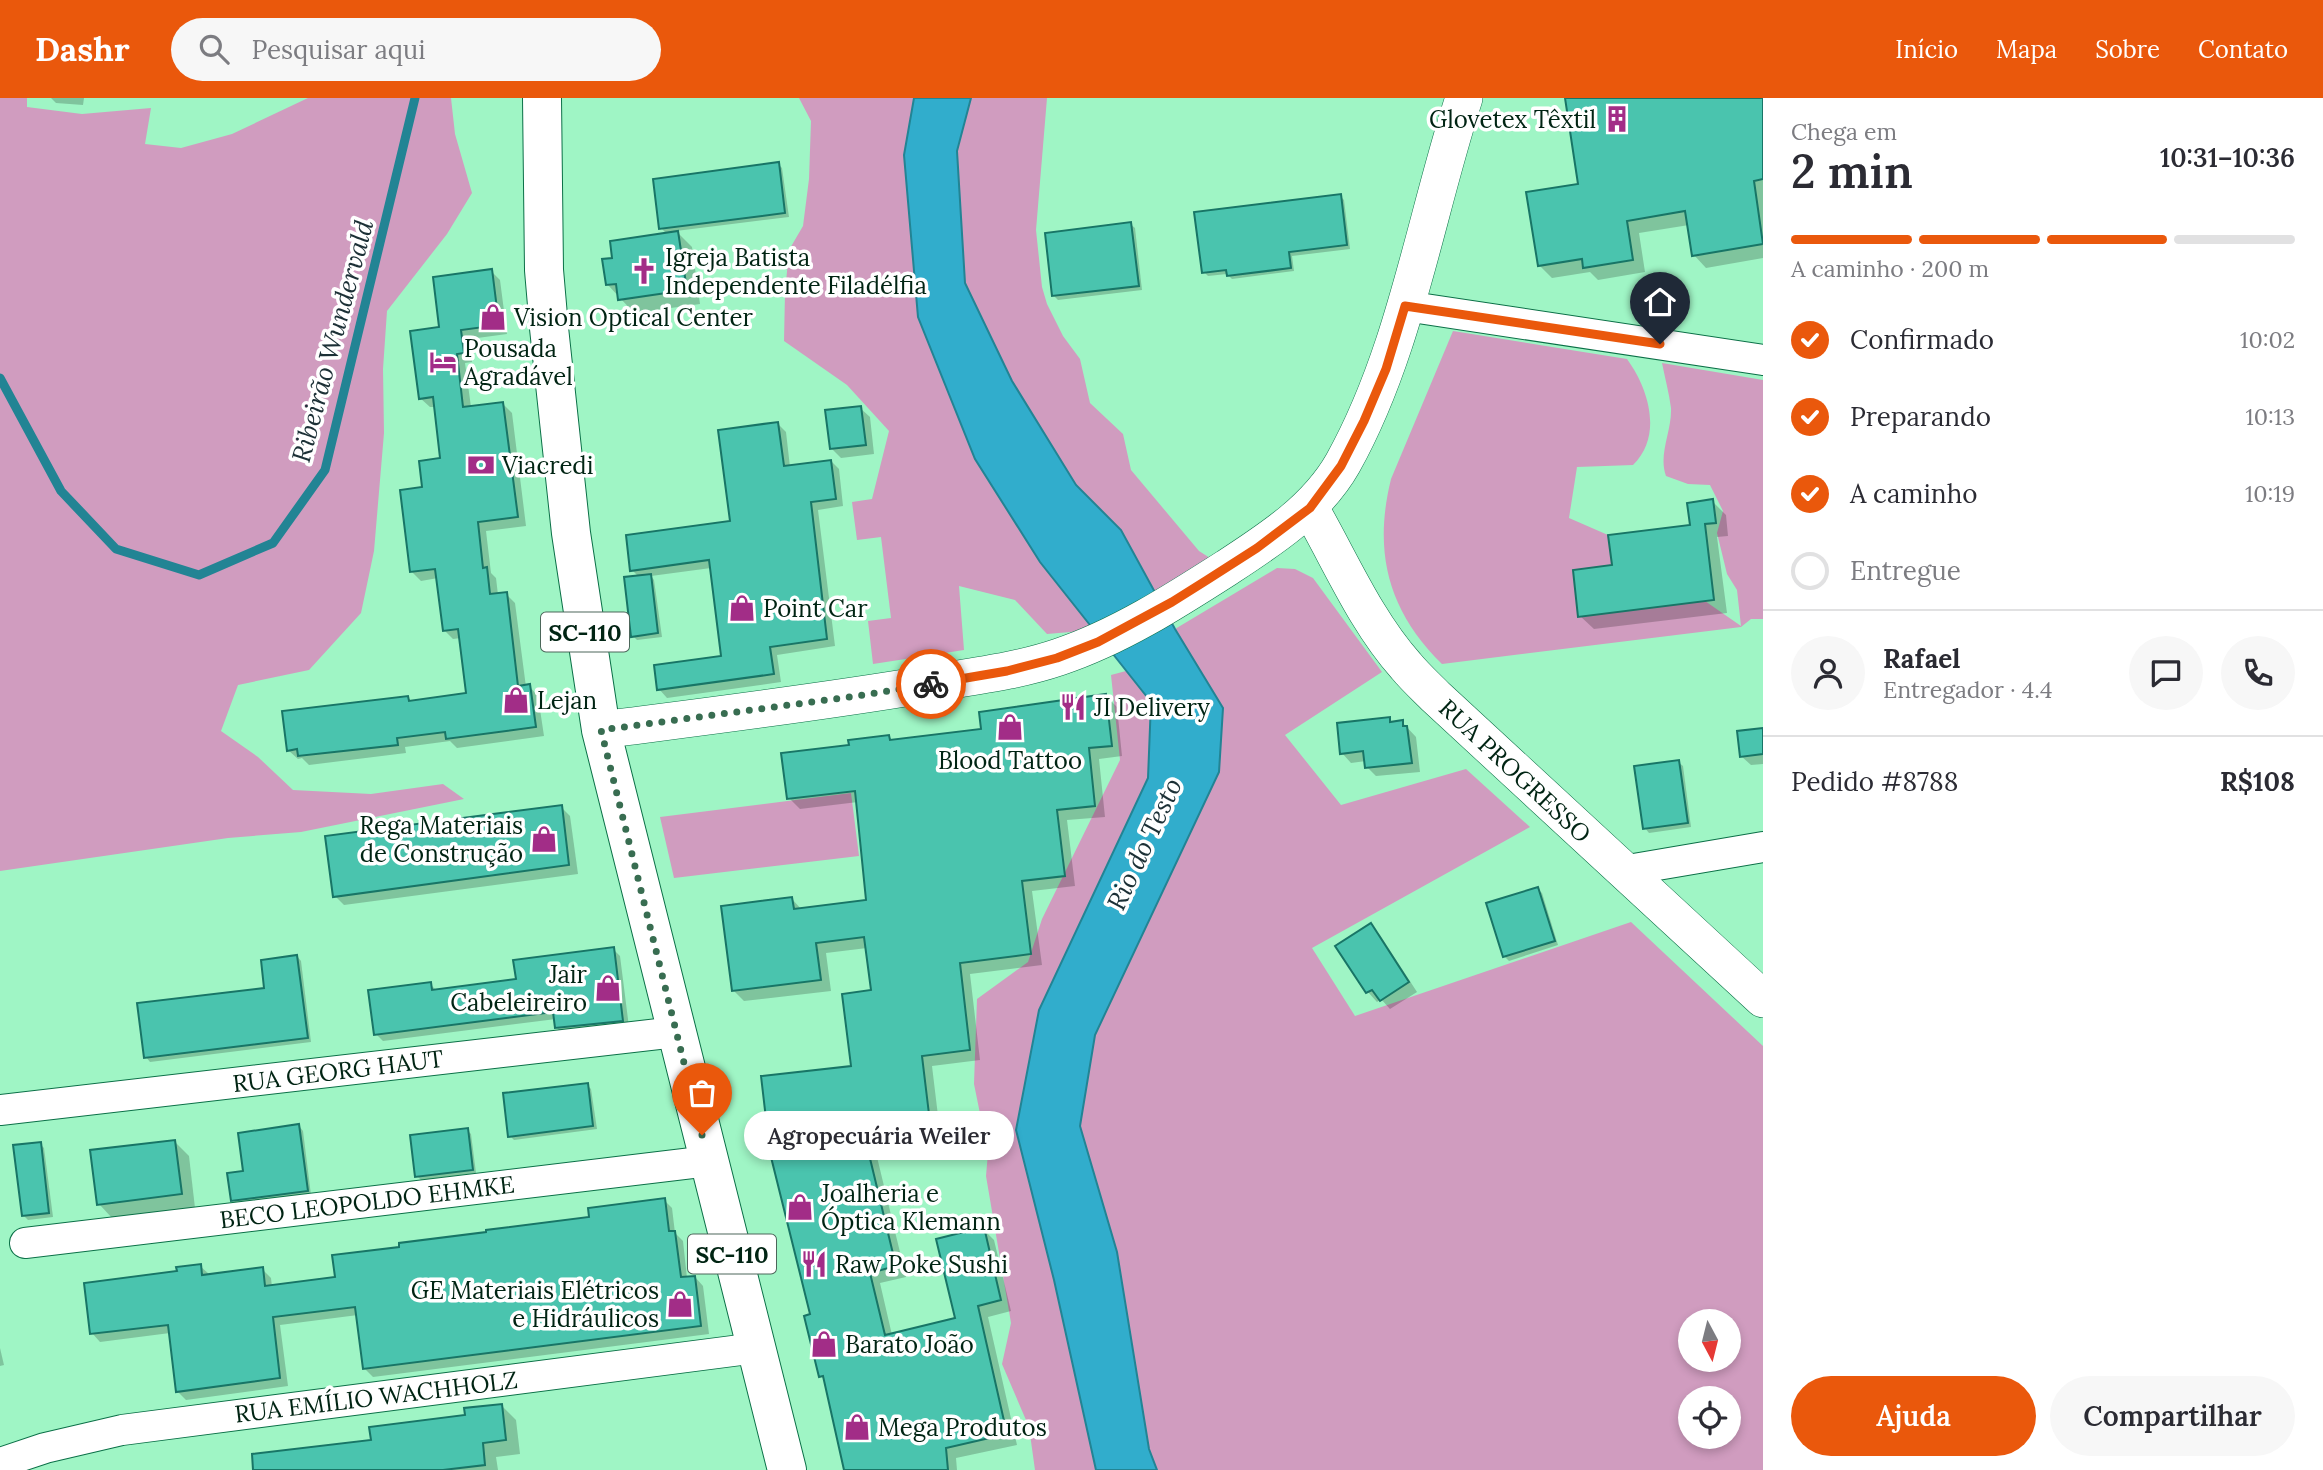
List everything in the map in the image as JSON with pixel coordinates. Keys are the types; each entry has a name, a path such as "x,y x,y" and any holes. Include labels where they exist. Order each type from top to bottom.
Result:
{"main road":[{"name":"SC-110","path":"541,98 544,270 549,328 571,533 601,730 787,1470"}],"street":[{"path":"601,730 857,696 1007,671 1057,658 1098,642 1172,602 1257,548 1310,508 1341,466 1364,421 1386,369 1464,98"},
{"path":"1405,306 1763,360"},
{"name":"RUA PROGRESSO","path":"1310,508 1353,587 1405,665 1622,871 1760,993"},
{"path":"1622,871 1763,847"},
{"name":"RUA GEORG HAUT","path":"0,1110 676,1032"},
{"name":"BECO LEOPOLDO EHMKE","path":"25,1243 709,1161"},
{"name":"RUA EMÍLIO WACHHOLZ","path":"0,1464 45,1448 122,1430 756,1348"}],"shaded area":[{"path":"0,98 27,98 27,107 82,114 151,108 145,144 181,148 232,134 308,98 451,98 455,134 472,193 447,234 387,311 383,369 384,433 374,551 361,613 309,670 238,685 221,731 258,757 293,790 371,794 443,784 464,799 301,832 228,838 0,871"},
{"path":"799,98 914,98 904,155 975,459 1040,562 1094,630 1047,634 1015,600 959,586 964,650 873,664 868,621 891,618 881,537 857,540 852,502 872,499 889,431 847,385 784,341 789,250 803,226 809,179 811,121"},
{"path":"971,98 1047,98 1036,230 1042,287 1047,304 1063,336 1080,359 1090,403 1123,434 1131,470 1199,551 1210,558 1157,595 1121,530 1076,485 1012,381 965,283 957,151"},
{"path":"1453,331 1627,359 1641,384 1650,412 1650,427 1648,440 1633,465 1577,467 1569,518 1608,535 1612,565 1573,570 1578,616 1705,601 1741,626 1737,590 1727,574 1717,533 1723,511 1710,485 1688,484 1666,476 1664,451 1671,408 1662,363 1763,380 1763,619 1751,619 1741,627 1442,664 1409,623 1397,601 1385,556 1384,531 1391,479"},
{"path":"1277,568 1295,569 1313,578 1382,672 1285,735 1341,805 1466,769 1530,827 1312,948 1355,1016 1631,922 1763,1046 1763,1470 1157,1470 1149,1449 1080,1126 1095,1036 1219,772 1223,708 1175,629"},
{"path":"1126,671 1151,702 1148,778 1039,1010 1016,1130 1054,1280 1096,1470 1035,1470 1029,1427 1002,1364 1011,1323 986,1176 988,1153 974,1084 977,999 1028,962 1042,919 1120,760 1111,675"},
{"path":"851,793 859,856 674,878 660,817"}],"water":[{"name":"Rio do Testo","path":"914,98 971,98 957,151 965,283 1012,381 1076,485 1121,530 1175,629 1223,708 1219,772 1095,1035 1080,1126 1117,1252 1149,1449 1157,1470 1096,1470 1054,1280 1016,1130 1039,1010 1148,778 1151,702 1040,562 975,459 918,317 904,155"}],"building":[{"path":"1565,98 1763,98 1763,179 1754,181 1763,244 1692,256 1685,211 1627,221 1633,260 1583,268 1582,259 1538,266 1526,192 1578,184"},
{"path":"779,162 785,213 659,229 653,179"},
{"path":"1341,194 1347,245 1289,252 1291,268 1227,276 1226,270 1202,273 1194,212"},
{"path":"1131,222 1139,286 1052,296 1045,233"},
{"name":"Igreja Batista Independente Filadélfia","path":"678,231 687,290 618,300 616,284 606,285 602,259 612,258 610,241"},
{"path":"492,269 499,325 461,330 464,353 457,354 463,407 503,402 518,517 478,522 483,568 487,567 490,594 507,592 518,686 530,684 536,727 446,739 445,732 397,738 398,745 298,756 297,749 287,751 282,711 408,696 409,701 466,693 458,629 443,631 435,569 410,572 400,490 422,487 419,461 440,458 433,397 419,399 410,331 439,327 433,277"},
{"path":"861,406 866,445 830,449 825,410"},
{"path":"778,422 784,466 831,460 836,499 811,502 827,639 770,647 774,674 657,690 654,665 721,656 709,560 630,571 626,535 730,521 718,430"},
{"path":"1713,499 1716,523 1705,524 1714,600 1578,617 1573,570 1612,565 1608,535 1690,525 1687,503"},
{"path":"651,574 658,633 631,637 624,577"},
{"path":"1106,694 1112,746 1089,748 1095,806 1057,810 1065,876 1022,881 1031,954 960,963 970,1050 922,1056 932,1139 867,1146 896,1266 870,1273 885,1335 955,1318 936,1239 984,1227 1001,1300 978,1306 1007,1434 946,1448 948,1470 844,1470 823,1376 819,1377 804,1316 810,1314 770,1153 761,1076 851,1066 842,994 871,990 864,937 816,943 821,980 732,991 721,906 792,897 794,909 866,900 855,791 787,799 781,753 849,745 848,740 889,735 890,740 981,729 979,712"},
{"path":"1390,717 1390,722 1403,720 1403,726 1407,726 1412,763 1365,768 1363,751 1340,754 1337,723"},
{"path":"1763,728 1763,754 1740,757 1737,731"},
{"path":"1679,760 1688,823 1643,829 1634,766"},
{"path":"562,805 569,865 333,897 325,836"},
{"path":"1538,887 1555,941 1503,957 1486,903"},
{"path":"1371,923 1409,982 1380,1001 1372,990 1366,993 1335,946"},
{"path":"614,947 623,1021 555,1028 553,1012 374,1035 368,990 431,982 432,990 516,979 513,960"},
{"path":"297,955 308,1038 144,1058 137,1003 264,988 261,960"},
{"path":"588,1083 593,1126 508,1137 503,1093"},
{"path":"299,1124 308,1191 231,1201 227,1173 243,1171 238,1133"},
{"path":"468,1128 473,1170 415,1177 410,1135"},
{"path":"175,1140 182,1194 97,1205 90,1150"},
{"path":"41,1142 49,1213 22,1216 13,1145"},
{"path":"665,1198 669,1231 675,1231 681,1277 695,1276 701,1326 363,1369 355,1307 273,1317 280,1378 176,1392 168,1325 90,1334 84,1283 177,1271 176,1267 201,1264 202,1275 263,1267 265,1286 335,1277 332,1255 399,1247 399,1243 486,1230 589,1217 588,1208"},
{"path":"502,1404 506,1440 483,1443 485,1465 443,1470 253,1470 252,1454 371,1440 369,1427 465,1415 464,1408"}],"waterway":[{"name":"Ribeirão Wundervald","path":"0,378 61,491 116,549 199,575 273,543 325,470 415,98"}],"way so far":[{"path":"702,1135 601,730 931,684"}],"place":[{"name":"Glovetex Têxtil","path":"1617,119"},
{"name":"Igreja Batista Independente Filadélfia","path":"644,271"},
{"name":"Vision Optical Center","path":"493,317"},
{"name":"Pousada Agradável","path":"443,362"},
{"name":"Viacredi","path":"481,465"},
{"name":"Point Car","path":"742,608"},
{"name":"Lejan","path":"516,700"},
{"name":"JI Delivery","path":"1073,707"},
{"name":"Blood Tattoo","path":"1010,727"},
{"name":"Rega Materiais de Construção","path":"544,839"},
{"name":"Jair Cabeleireiro","path":"608,988"},
{"name":"Agropecuária Weiler","path":"702,1135"},
{"name":"Joalheria e Óptica Klemann","path":"800,1207"},
{"name":"Raw Poke Sushi","path":"814,1264"},
{"name":"GE Materiais Elétricos e Hidráulicos","path":"680,1304"},
{"name":"Barato João","path":"824,1344"},
{"name":"Mega Produtos","path":"857,1427"}],"route":[{"path":"931,684 1007,671 1057,658 1098,642 1207,580 1257,548 1310,508 1341,466 1364,421 1386,369 1405,306 1660,344"}]}
